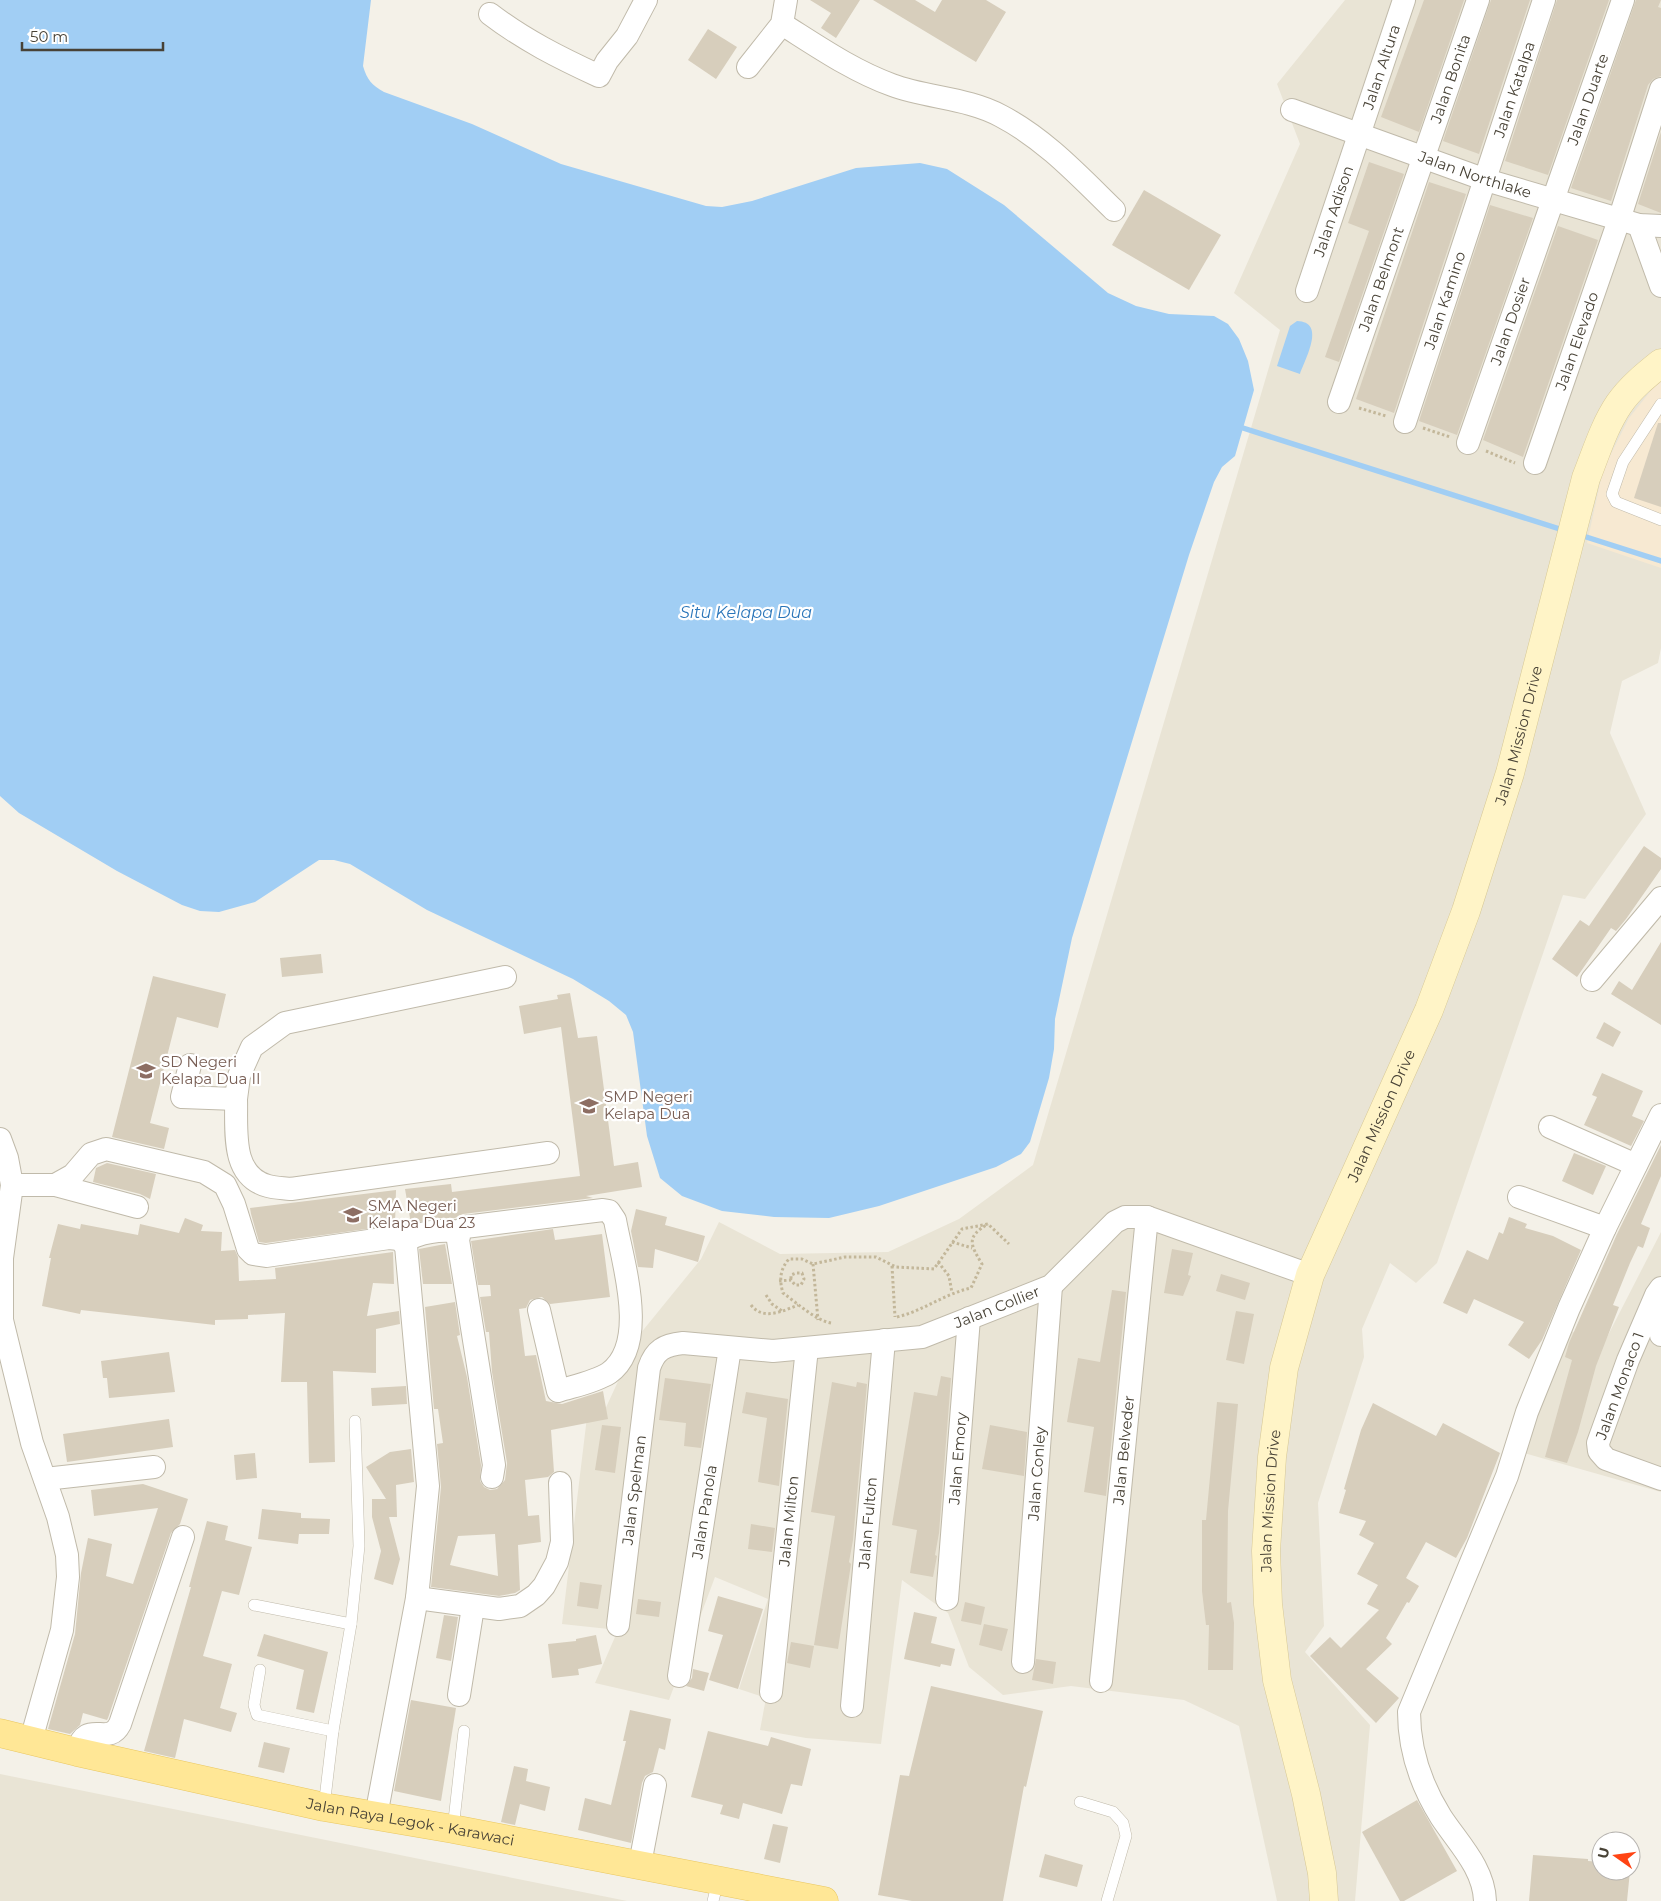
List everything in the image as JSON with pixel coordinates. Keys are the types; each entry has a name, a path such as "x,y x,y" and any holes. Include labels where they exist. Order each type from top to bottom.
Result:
{"main road":[{"name":"Jalan Raya Legok - Karawaci","path":"0,1733 324,1807 640,1864 716,1890 824,1901"}],"street":[{"path":"490,14 514,33 546,51 599,76 607,61 627,36 646,0"},
{"path":"748,67 782,24 786,0"},
{"name":"Jalan Altura","path":"1360,133 1404,0"},
{"name":"Jalan Bonita","path":"1424,157 1478,0"},
{"name":"Jalan Katalpa","path":"1486,180 1544,0"},
{"name":"Jalan Duarte","path":"1554,201 1623,0"},
{"path":"782,24 827,52 890,85 949,99 1000,115 1033,136 1056,154 1114,210"},
{"name":"Jalan Elevado","path":"1535,464 1629,223 1661,89"},
{"name":"Jalan Northlake","path":"1292,110 1486,180 1629,223 1661,226"},
{"name":"Jalan Adison","path":"1307,291 1360,133"},
{"name":"Jalan Belmont","path":"1339,402 1424,157"},
{"name":"Jalan Kamino","path":"1405,422 1486,180"},
{"name":"Jalan Dosier","path":"1468,443 1554,201"},
{"path":"1629,223 1661,286"},
{"name":"Jalan Mission Drive","path":"1324,1901 1322,1873 1306,1794 1277,1680 1268,1604 1266,1550 1272,1457 1284,1368 1310,1275 1429,1010 1466,911 1510,773 1580,502 1603,433 1619,403 1638,382 1661,363"},
{"path":"1592,980 1661,898"},
{"path":"505,977 285,1023 252,1047 239,1076 236,1099 238,1155 247,1174 267,1186 291,1189 548,1153"},
{"path":"190,1065 182,1097 236,1099"},
{"path":"1485,1901 1477,1870 1440,1816 1419,1773 1409,1735 1409,1712 1507,1476 1534,1395 1604,1228 1661,1115"},
{"path":"1550,1126 1636,1164"},
{"path":"55,1186 73,1175 91,1154 106,1149 204,1172 225,1185 234,1204 248,1249 253,1254 266,1256 389,1238 403,1242 406,1246 428,1486 418,1598 376,1816"},
{"path":"2,1152 12,1185 2,1258 2,1320 32,1444 45,1479 64,1546 68,1577 62,1630 30,1740"},
{"path":"225,1185 247,1174"},
{"path":"12,1185 55,1186 137,1207"},
{"path":"1519,1197 1604,1228"},
{"path":"492,1477 494,1464 458,1240 460,1232 465,1227 603,1210 613,1214 631,1310 629,1340 616,1366 607,1374 558,1391 539,1310"},
{"name":"Jalan Collier","path":"653,1355 670,1344 683,1343 773,1351 806,1348 840,1334 886,1330 922,1337 1051,1286 1116,1222 1125,1217 1147,1217 1310,1275"},
{"name":"Jalan Belveder","path":"1101,1681 1147,1217"},
{"path":"403,1242 413,1236 460,1232"},
{"name":"Jalan Conley","path":"1023,1662 1051,1286"},
{"name":"Jalan Monaco 1","path":"1658,1292 1661,1334"},
{"name":"Jalan Monaco 1","path":"1658,1292 1628,1360 1598,1443 1600,1451 1606,1459 1661,1479"},
{"name":"Jalan Emory","path":"947,1599 969,1318"},
{"name":"Jalan Fulton","path":"852,1706 886,1330"},
{"name":"Jalan Panola","path":"678,1676 730,1348"},
{"name":"Jalan Milton","path":"771,1692 806,1348"},
{"name":"Jalan Spelman","path":"618,1625 648,1368 653,1355"},
{"path":"45,1479 154,1467"},
{"path":"418,1598 473,1607 499,1609 520,1606 536,1595 544,1586 557,1562 562,1542 560,1483"},
{"path":"77,1752 80,1740 84,1736 115,1731 120,1724 183,1537"},
{"path":"459,1695 473,1607"},
{"path":"640,1864 655,1785"}],"lane":[{"path":"1661,404 1623,462 1612,494 1616,502 1661,520"},
{"path":"324,1807 333,1731 351,1624 359,1546 359,1487 355,1421"},
{"path":"254,1605 351,1624"},
{"path":"260,1670 254,1705 257,1715 333,1731"},
{"path":"453,1829 464,1731"},
{"path":"1080,1802 1113,1812 1123,1823 1126,1836 1107,1901"}],"path":[{"path":"1339,402 1468,443 1520,466 1530,467 1535,464"},
{"path":"840,1334 783,1293 779,1281 784,1265 789,1259 802,1259 813,1264 845,1257 876,1257 892,1266 912,1270 934,1269 962,1229 988,1224"},
{"path":"988,1224 1009,1244"},
{"path":"886,1330 896,1318 914,1313 952,1292 971,1288 982,1264 972,1248 971,1239 976,1231 988,1224"},
{"path":"952,1242 972,1248"},
{"path":"938,1262 949,1276 952,1292"},
{"path":"813,1264 818,1320"},
{"path":"892,1266 896,1318"},
{"path":"796,1272 802,1273 804,1279 801,1285 795,1285 791,1280 792,1275 796,1272"},
{"path":"779,1281 791,1280"},
{"path":"766,1294 772,1304 782,1312"},
{"path":"751,1305 756,1311 769,1314 782,1312 798,1305"},
{"path":"818,1320 840,1334"}],"shaded area":[{"path":"1345,0 1661,0 1661,648 1658,663 1622,681 1610,733 1646,814 1585,899 1563,895 1437,1263 1416,1283 1390,1263 1362,1329 1364,1357 1318,1503 1324,1626 1305,1652 1370,1725 1355,1901 1277,1901 1239,1726 1184,1700 1071,1686 1003,1695 969,1667 948,1613 902,1580 881,1744 806,1738 760,1730 766,1698 739,1689 768,1599 715,1577 669,1700 595,1683 618,1630 562,1624 587,1417 602,1416 640,1334 701,1259 719,1222 780,1254 888,1252 959,1219 1033,1165 1280,330 1234,293 1300,144 1277,84"},
{"path":"1661,378 1661,568 1587,543 1603,470 1629,418"},
{"path":"1661,1232 1661,1492 1513,1450 1560,1326 1603,1345"},
{"path":"0,1774 627,1901 0,1901"}],"water":[{"name":"Situ Kelapa Dua","path":"0,0 371,0 363,66 368,79 373,84 384,92 472,124 561,164 706,206 722,207 752,201 856,168 920,163 947,169 1004,205 1108,293 1136,306 1169,314 1214,316 1228,324 1239,339 1248,361 1254,390 1235,456 1222,467 1214,482 1189,555 1072,938 1055,1019 1054,1049 1049,1078 1030,1142 1021,1154 996,1167 879,1206 829,1218 774,1217 722,1211 682,1196 660,1178 647,1136 633,1032 626,1015 609,1001 573,979 427,910 350,864 334,860 319,860 255,902 219,912 200,911 182,905 117,871 19,813 0,796"},
{"path":"1297,321 1306,323 1311,327 1312,334 1312,342 1300,374 1277,366 1290,326"}],"building":[{"path":"810,0 860,0 836,38 821,28 831,13"},
{"path":"873,0 915,0 935,12 942,0 986,0 1006,12 976,62"},
{"path":"1424,0 1464,0 1419,132 1381,117"},
{"path":"1491,0 1530,0 1479,154 1443,141"},
{"path":"1557,0 1609,0 1548,175 1505,161"},
{"path":"1636,0 1661,0 1658,7 1661,8 1661,76 1653,79 1648,85 1611,201 1571,188"},
{"path":"708,29 737,47 716,79 688,60"},
{"path":"1661,132 1661,213 1638,204"},
{"path":"1369,162 1404,174 1339,362 1325,357 1369,231 1348,223"},
{"path":"1429,182 1466,194 1394,413 1356,399"},
{"path":"1144,190 1221,235 1189,290 1112,245"},
{"path":"1490,205 1533,218 1457,435 1419,421"},
{"path":"1558,226 1598,240 1523,457 1483,440"},
{"path":"1658,423 1661,423 1661,507 1634,498"},
{"path":"1644,846 1661,858 1661,869 1616,931 1611,928 1577,977 1552,959 1580,920 1589,926"},
{"path":"1661,942 1661,1025 1611,994 1619,981 1632,990"},
{"path":"321,954 323,973 282,977 280,958"},
{"name":"SD Negeri Kelapa Dua II","path":"153,976 226,994 218,1028 177,1017 150,1123 169,1128 164,1149 112,1137"},
{"name":"SMP Negeri Kelapa Dua","path":"570,993 578,1038 597,1036 614,1166 638,1162 642,1187 586,1196 593,1198 463,1214 455,1218 436,1218 411,1224 405,1189 451,1184 452,1192 580,1176 561,1027 524,1034 519,1006 558,999 557,995"},
{"path":"1604,1022 1621,1032 1613,1047 1596,1038"},
{"path":"1602,1073 1643,1091 1632,1116 1644,1121 1631,1146 1584,1125 1597,1097 1592,1095"},
{"path":"1661,1145 1661,1176 1641,1224 1650,1228 1643,1248 1638,1246 1613,1305 1619,1307 1596,1366 1578,1432 1567,1463 1545,1457 1572,1360 1565,1357 1569,1343 1617,1234"},
{"path":"1574,1153 1606,1166 1593,1195 1562,1181"},
{"path":"107,1163 156,1174 150,1199 140,1194 93,1182 96,1168"},
{"name":"SMA Negeri Kelapa Dua 23","path":"396,1190 395,1225 266,1243 259,1242 250,1208"},
{"path":"636,1209 667,1217 665,1225 705,1236 698,1262 655,1249 653,1268 638,1267 631,1231"},
{"path":"1509,1217 1527,1224 1525,1228 1553,1236 1581,1250 1542,1340 1529,1359 1508,1345 1524,1322 1474,1299 1467,1314 1443,1303 1467,1250 1488,1260 1499,1232 1503,1234"},
{"path":"185,1218 203,1225 201,1231 222,1232 221,1251 235,1250 238,1257 239,1281 276,1279 275,1268 393,1252 394,1284 373,1283 367,1316 399,1311 400,1324 376,1329 376,1373 333,1371 335,1462 309,1463 307,1382 281,1382 285,1313 248,1315 248,1319 215,1320 215,1325 81,1310 80,1314 42,1306 51,1258 49,1258 58,1224 80,1229 81,1224 138,1235 140,1224 179,1233"},
{"path":"553,1229 555,1240 602,1234 610,1297 550,1304 542,1297 530,1300 526,1308 519,1309 525,1356 536,1355 546,1401 562,1404 603,1391 608,1419 551,1430 554,1472 548,1477 525,1480 528,1516 539,1515 541,1542 518,1545 520,1590 515,1593 499,1596 431,1587 441,1487 437,1444 443,1443 438,1409 434,1409 425,1307 455,1302 460,1335 457,1336 467,1377 481,1465 480,1481 484,1487 490,1490 497,1489 505,1480 507,1463 492,1372 489,1332 486,1332 480,1297 491,1296 490,1285 478,1285 471,1241","holes":["495,1534 498,1576 450,1565 458,1536"]},
{"path":"445,1244 452,1284 423,1284 419,1249"},
{"path":"1172,1249 1193,1253 1188,1275 1191,1276 1183,1296 1164,1293"},
{"path":"1221,1274 1250,1283 1245,1300 1216,1291"},
{"path":"1112,1290 1126,1292 1106,1496 1084,1492 1094,1427 1067,1422 1078,1358 1100,1362"},
{"path":"1236,1311 1254,1314 1244,1364 1226,1360"},
{"path":"169,1352 175,1392 109,1398 107,1378 103,1378 101,1361"},
{"path":"941,1376 951,1378 939,1533 935,1555 937,1556 933,1577 910,1573 917,1530 892,1525 914,1392 937,1396"},
{"path":"665,1378 711,1384 701,1448 684,1446 686,1423 659,1420"},
{"path":"832,1382 856,1387 857,1382 867,1384 853,1540 849,1562 851,1564 838,1649 814,1645 835,1516 811,1512"},
{"path":"406,1386 407,1404 372,1406 371,1388"},
{"path":"746,1392 788,1399 779,1486 758,1482 767,1418 742,1413"},
{"path":"1217,1402 1238,1404 1228,1511 1227,1603 1231,1602 1234,1623 1233,1670 1208,1670 1209,1625 1206,1625 1202,1591 1202,1520 1206,1520"},
{"path":"1373,1403 1436,1436 1443,1423 1500,1453 1467,1538 1456,1558 1426,1542 1406,1578 1419,1586 1409,1603 1407,1602 1386,1638 1392,1644 1366,1669 1399,1698 1376,1723 1310,1656 1330,1637 1341,1648 1379,1610 1367,1604 1378,1585 1357,1574 1374,1543 1359,1535 1366,1521 1339,1513 1361,1430"},
{"path":"169,1419 173,1447 67,1462 63,1434"},
{"path":"602,1425 621,1427 615,1473 595,1470"},
{"path":"990,1425 1027,1432 1024,1476 982,1469"},
{"path":"411,1449 414,1482 396,1485 397,1517 389,1517 400,1559 393,1585 374,1579 381,1551 372,1517 372,1499 386,1499 366,1467 390,1452"},
{"path":"255,1453 257,1478 236,1480 234,1455"},
{"path":"143,1484 188,1499 180,1524 171,1533 108,1718 107,1720 83,1713 80,1725 70,1734 48,1729 75,1634 81,1573 88,1538 112,1544 106,1576 133,1584 158,1508 94,1516 91,1490"},
{"path":"262,1509 301,1513 301,1518 330,1519 329,1534 299,1534 298,1544 258,1539"},
{"path":"207,1521 228,1526 225,1540 252,1547 239,1595 222,1591 203,1656 232,1664 220,1708 237,1713 231,1732 184,1719 175,1758 144,1751 191,1587 189,1587"},
{"path":"751,1524 775,1528 772,1552 748,1549"},
{"path":"580,1582 602,1585 598,1609 577,1606"},
{"path":"718,1596 763,1609 738,1689 709,1680 723,1635 708,1631"},
{"path":"638,1599 661,1602 659,1617 636,1614"},
{"path":"965,1602 985,1607 981,1625 961,1621"},
{"path":"914,1612 937,1617 931,1643 955,1649 951,1666 941,1664 940,1667 904,1659"},
{"path":"444,1615 458,1617 451,1661 436,1658"},
{"path":"984,1624 1008,1629 1002,1651 979,1645"},
{"path":"264,1634 328,1652 314,1713 296,1709 304,1670 257,1656"},
{"path":"596,1635 602,1664 578,1669 579,1675 552,1678 548,1644 576,1641 576,1639"},
{"path":"791,1642 814,1646 810,1668 787,1663"},
{"path":"1036,1659 1056,1662 1053,1684 1032,1680"},
{"path":"693,1669 709,1673 704,1691 686,1686 692,1678"},
{"path":"931,1686 1043,1711 1026,1787 1024,1786 1003,1901 912,1901 878,1895 900,1775 909,1776"},
{"path":"411,1700 456,1708 441,1801 394,1791"},
{"path":"630,1710 671,1719 665,1750 659,1748 653,1772 645,1776 642,1783 631,1843 578,1830 585,1798 611,1805 626,1741 623,1741"},
{"path":"708,1731 768,1746 771,1737 811,1749 802,1786 791,1784 782,1814 743,1803 739,1819 720,1814 723,1805 691,1797"},
{"path":"264,1742 290,1748 284,1773 258,1767"},
{"path":"514,1766 528,1769 526,1781 550,1787 545,1811 520,1804 515,1825 501,1822"},
{"path":"1417,1800 1457,1871 1404,1901 1400,1901 1362,1832"},
{"path":"773,1824 788,1827 780,1863 764,1859"},
{"path":"1045,1854 1083,1865 1077,1887 1039,1877"},
{"path":"1533,1855 1588,1859 1588,1861 1591,1861 1591,1881 1629,1881 1627,1901 1529,1901"}],"waterway":[{"path":"1243,428 1566,531"},
{"path":"1580,535 1661,561"}],"place":[{"name":"SD Negeri Kelapa Dua II","path":"146,1071"},
{"name":"SMP Negeri Kelapa Dua","path":"589,1106"},
{"name":"SMA Negeri Kelapa Dua 23","path":"353,1215"}]}
